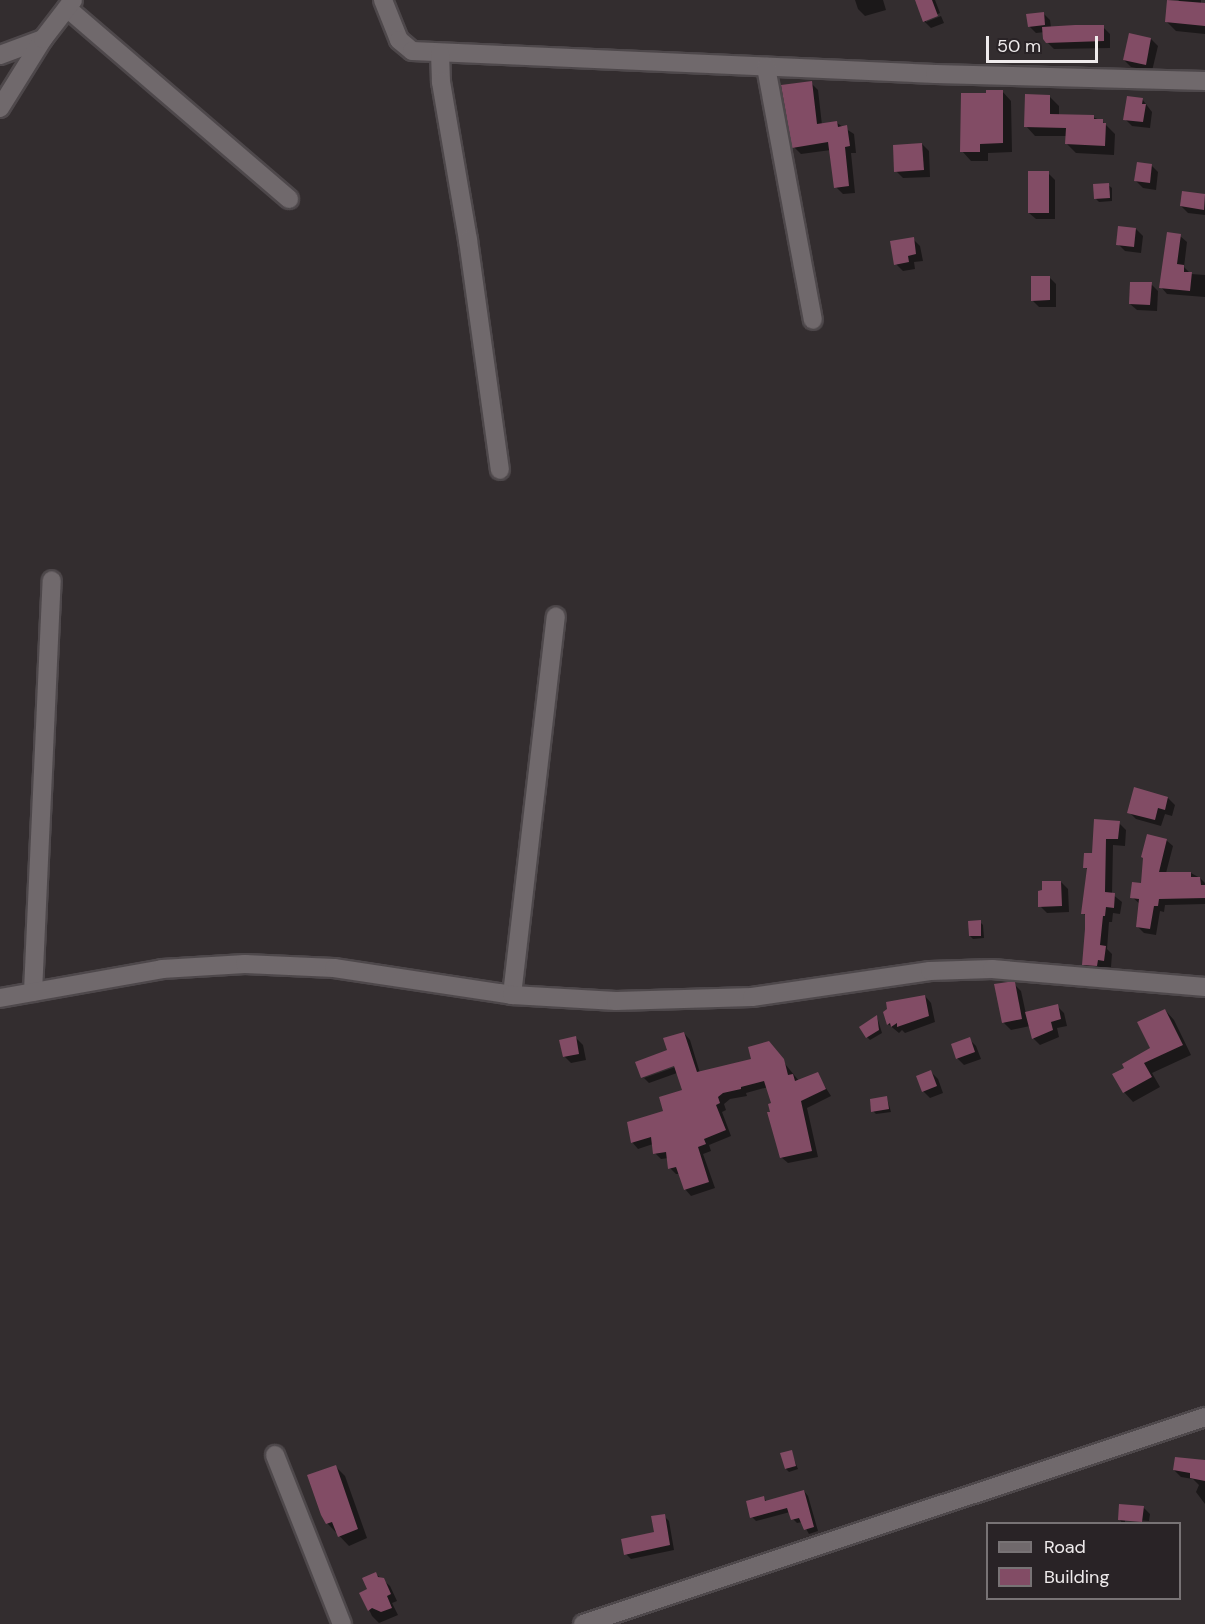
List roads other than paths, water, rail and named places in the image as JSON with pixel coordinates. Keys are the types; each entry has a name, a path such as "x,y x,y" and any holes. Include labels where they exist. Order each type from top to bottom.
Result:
{"street":[{"path":"382,0 404,47 412,51 766,67 1205,81"},
{"path":"0,108 43,39 70,4 289,199"},
{"path":"0,55 43,39"},
{"path":"440,53 441,82 468,240 500,470"},
{"path":"766,67 813,320"},
{"path":"33,992 52,580"},
{"path":"512,994 556,616"},
{"path":"0,998 162,969 245,964 334,968 512,994 616,1001 752,997 930,971 992,969 1205,987"},
{"path":"583,1624 1205,1417"},
{"path":"275,1455 342,1624"}]}
